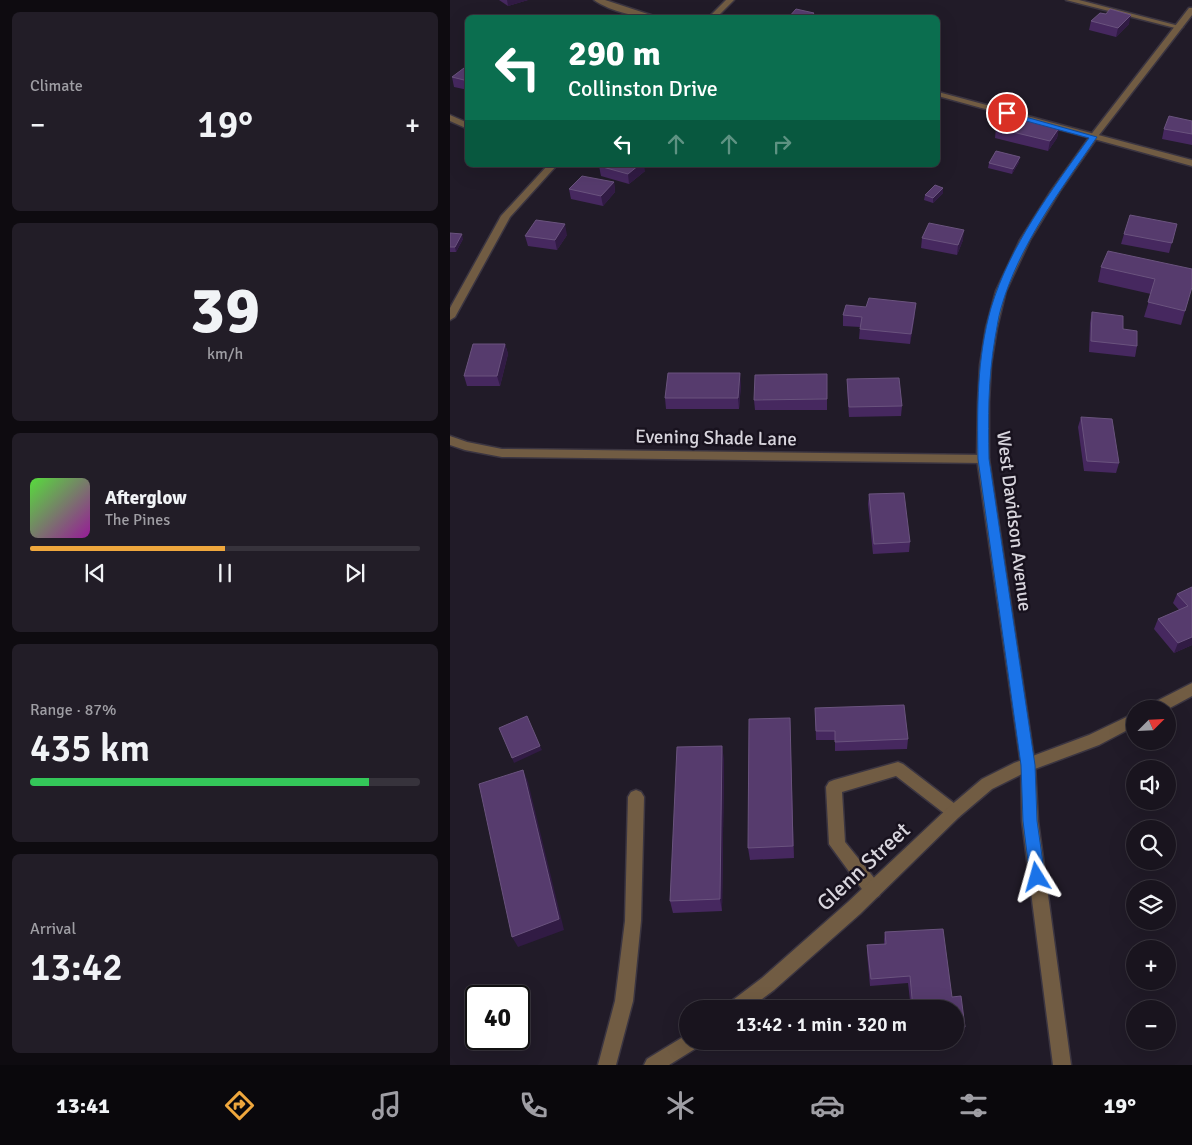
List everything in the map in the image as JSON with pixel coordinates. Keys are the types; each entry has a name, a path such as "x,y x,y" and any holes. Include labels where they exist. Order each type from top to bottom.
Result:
{"street":[{"path":"598,0 645,15"},
{"path":"714,15 730,0"},
{"path":"1070,0 1179,26"},
{"name":"West Davidson Avenue","path":"1062,1065 1030,821 1028,765 983,459 982,408 984,372 996,309 1002,290 1031,229 1093,137 1192,10"},
{"path":"940,95 1192,163"},
{"path":"450,118 465,126"},
{"path":"450,317 506,216 551,167"},
{"name":"Evening Shade Lane","path":"450,440 465,446 502,453 983,459"},
{"path":"1171,700 1192,689"},
{"name":"Glenn Street","path":"747,1000 768,984 873,890 954,812 987,784 1019,768 1094,740 1126,724"},
{"path":"873,890 837,844 834,787 898,769 954,812"},
{"path":"607,1065 624,1001 633,922 636,797"},
{"path":"653,1065 679,1049"}],"building":[{"path":"796,9 814,13 812,15 791,15"},
{"path":"1110,9 1131,15 1118,28 1091,21 1100,13 1106,14"},
{"path":"465,67 465,80 452,77"},
{"path":"1006,116 1059,128 1050,141 996,128"},
{"path":"1169,116 1192,121 1192,134 1164,129"},
{"path":"996,151 1020,157 1013,169 989,163"},
{"path":"603,167 637,167 628,174"},
{"path":"582,176 614,182 601,196 569,189"},
{"path":"935,185 943,188 933,198 925,195"},
{"path":"1130,215 1177,224 1172,243 1124,234"},
{"path":"536,220 565,224 555,240 525,236"},
{"path":"929,223 964,230 958,245 922,238"},
{"path":"450,233 462,234 455,247 450,247"},
{"path":"1108,251 1192,269 1192,287 1185,311 1148,302 1155,279 1101,267"},
{"path":"869,298 916,303 911,334 860,329 862,317 843,315 846,305 866,307"},
{"path":"1092,312 1123,316 1123,329 1137,331 1137,346 1091,341"},
{"path":"473,344 505,344 497,376 464,376"},
{"path":"668,373 740,373 738,398 665,398"},
{"path":"827,374 827,399 754,400 755,375"},
{"path":"899,378 902,406 849,407 847,379"},
{"path":"1081,417 1112,419 1119,463 1087,461"},
{"path":"904,493 910,542 874,544 869,494"},
{"path":"1192,587 1192,637 1178,643 1158,619 1188,606 1177,594"},
{"path":"904,705 908,739 835,742 835,731 816,731 815,708"},
{"path":"527,716 540,746 512,758 499,728"},
{"path":"790,718 793,846 748,848 749,719"},
{"path":"722,746 720,899 670,901 677,747"},
{"path":"523,770 559,919 512,937 479,784"},
{"path":"943,929 952,997 961,996 962,1000 912,1000 910,976 871,979 867,945 886,944 885,932"}],"route":[{"path":"1007,113 1093,137 1042,211 1014,261 996,309 984,372 982,408 983,459 1028,765 1030,821 1037,877"}]}
